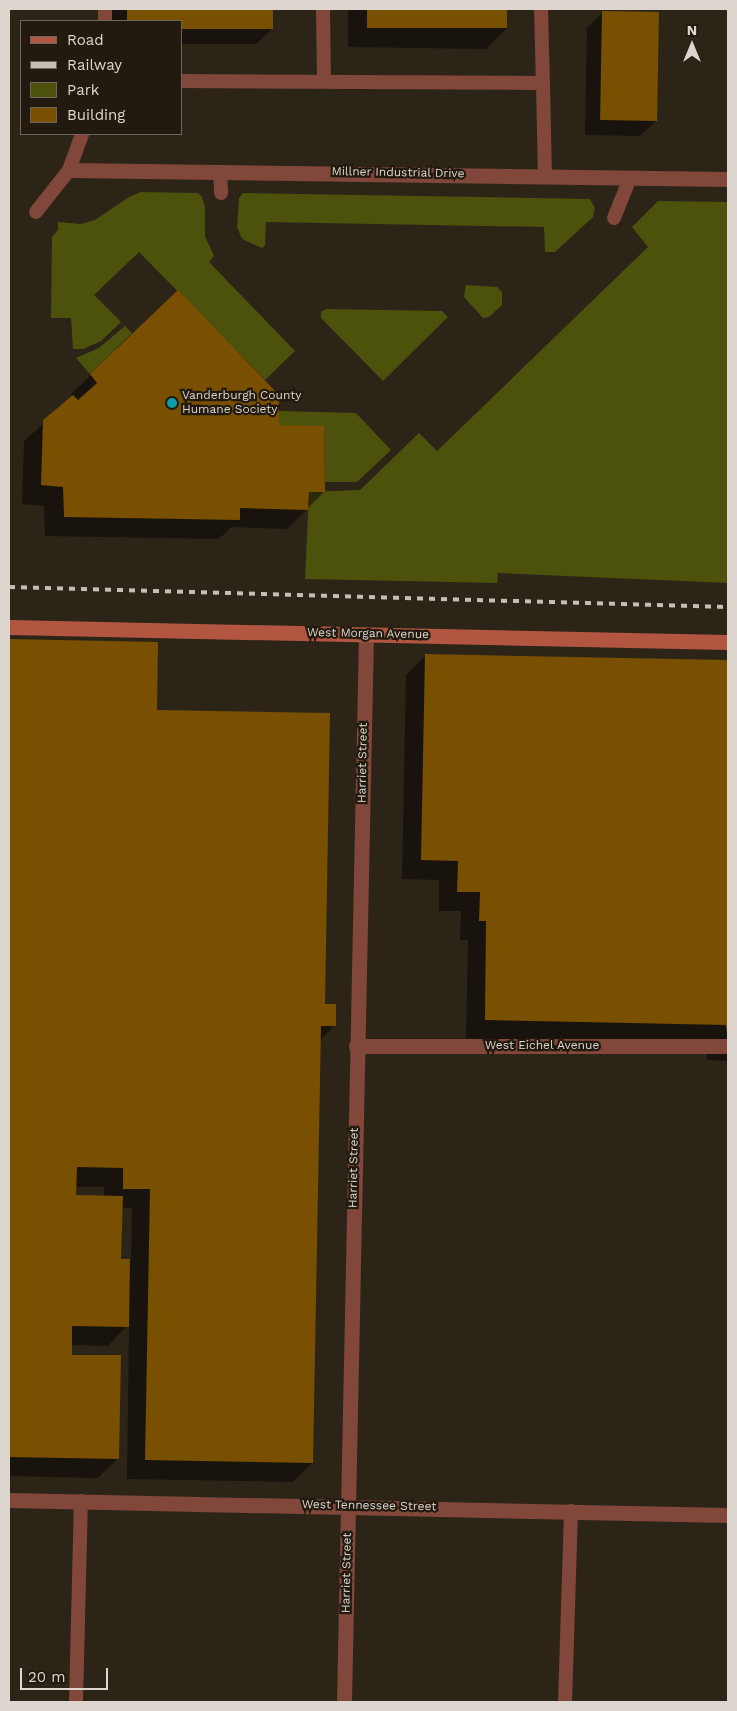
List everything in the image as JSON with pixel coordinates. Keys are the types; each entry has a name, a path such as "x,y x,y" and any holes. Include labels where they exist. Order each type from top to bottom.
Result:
{"street":[{"name":"Millner Industrial Drive","path":"69,170 545,175 728,179"},
{"name":"West Morgan Avenue","path":"9,627 728,642"},
{"name":"Harriet Street","path":"344,1702 356,1046 366,634"},
{"name":"West Eichel Avenue","path":"356,1046 728,1046"},
{"name":"West Tennessee Street","path":"9,1500 728,1515"}],"lane":[{"path":"323,9 324,81"},
{"path":"540,9 545,175"},
{"path":"182,81 543,83"},
{"path":"36,212 69,170 82,135"},
{"path":"220,172 221,193"},
{"path":"614,218 630,178"},
{"path":"76,1702 81,1501"},
{"path":"565,1702 571,1511"}],"green space":[{"path":"141,192 198,193 202,197 205,207 205,236 214,256 209,262 295,351 265,380 139,252 94,295 121,322 101,341 83,349 73,349 71,318 51,318 52,237 58,230 58,222 81,224 95,220 129,197"},
{"path":"243,193 590,199 595,208 593,217 555,252 545,252 544,227 266,222 265,245 262,248 242,239 237,227 239,198"},
{"path":"658,201 728,202 728,583 498,573 497,583 305,579 309,492 360,490 419,433 437,451 648,247 632,227"},
{"path":"466,285 497,287 502,292 502,305 489,317 483,318 464,297"},
{"path":"326,309 442,311 448,317 383,381 321,318 321,312"},
{"path":"125,326 132,333 90,374 76,358 99,348"},
{"path":"279,411 356,413 391,450 357,482 325,482 324,427 279,425"}],"building":[{"path":"127,9 273,9 273,29 182,29 182,20 127,20"},
{"path":"367,9 507,9 507,28 367,28"},
{"path":"602,11 659,12 657,121 600,120"},
{"name":"Vanderburgh County Humane Society","path":"178,290 279,395 279,425 324,426 325,492 309,492 308,510 240,508 240,520 64,517 63,487 41,485 43,420 73,395 78,400 97,383 90,374"},
{"path":"9,639 158,642 157,710 330,713 325,1004 336,1004 336,1026 321,1026 313,1463 145,1460 150,1189 123,1189 123,1168 77,1167 76,1195 123,1196 121,1259 130,1259 129,1327 72,1326 72,1355 121,1355 119,1459 9,1457"},
{"path":"425,654 728,660 728,1042 726,1025 485,1020 486,921 479,921 480,892 457,892 458,861 421,860"}],"railway":[{"path":"9,587 728,607"}],"place":[{"name":"Vanderburgh County Humane Society","path":"172,403"}]}
